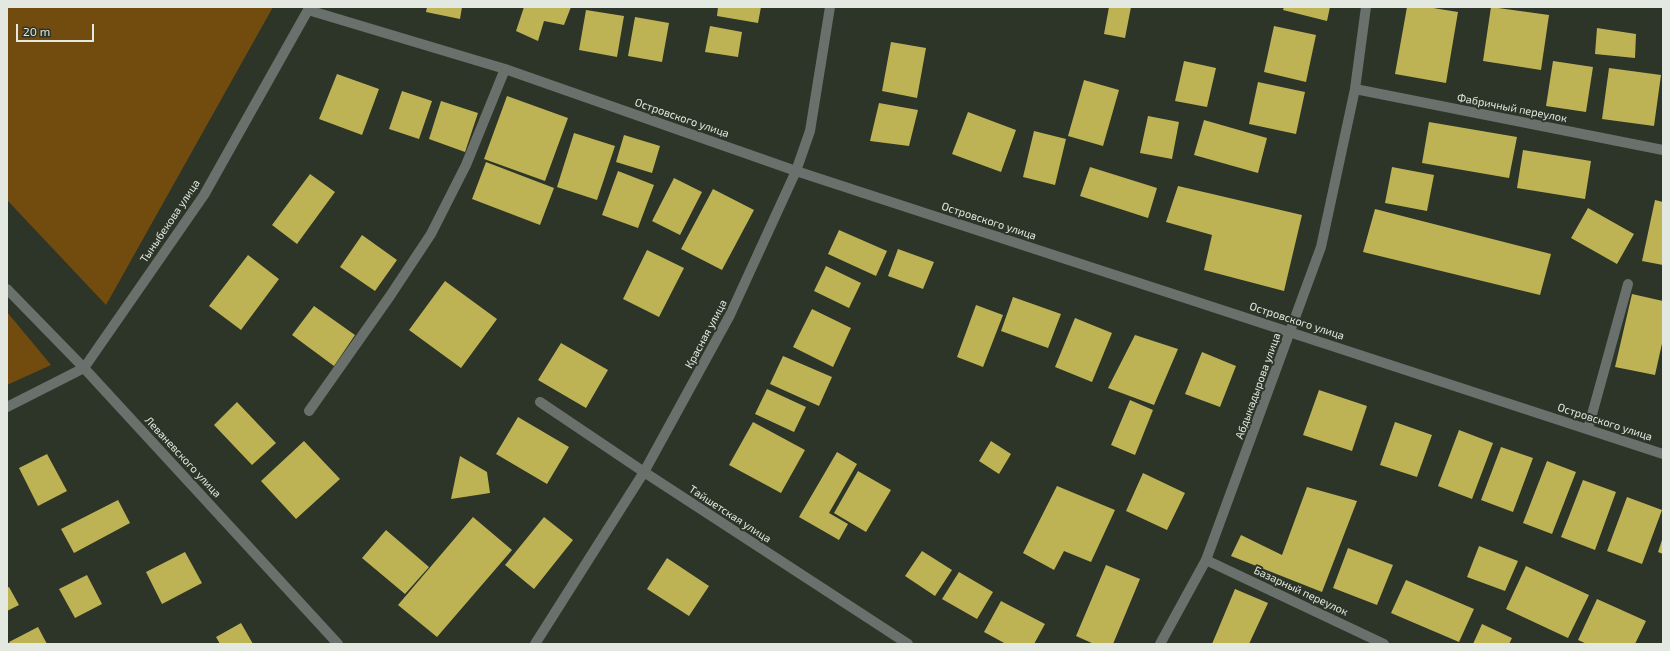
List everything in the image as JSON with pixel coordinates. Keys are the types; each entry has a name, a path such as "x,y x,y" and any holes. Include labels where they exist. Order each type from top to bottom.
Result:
{"street":[{"name":"Красная улица","path":"535,644 644,472 730,315 796,171 810,131 830,7"},
{"name":"Абдыкадырова улица","path":"1160,644 1206,560 1321,247 1355,89 1366,7"},
{"name":"Островского улица","path":"309,9 506,69 796,171 1291,331 1663,454"},
{"name":"Тыныбекова улица","path":"7,407 84,368 204,194 309,9"},
{"path":"309,411 390,296 431,234 466,165 506,69"},
{"name":"Фабричный переулок","path":"1355,89 1663,150"},
{"path":"1588,429 1628,284"},
{"name":"Леваневского улица","path":"7,289 84,368 338,644"},
{"name":"Тайшетская улица","path":"540,402 644,472 908,644"},
{"name":"Базарный переулок","path":"1206,560 1384,644"}],"shaded area":[{"path":"7,7 273,7 106,305 7,200"},
{"path":"7,312 51,365 7,385"}],"building":[{"path":"427,7 462,7 460,19 426,12"},
{"path":"524,7 571,7 564,25 544,21 538,41 516,31"},
{"path":"718,7 761,7 758,23 717,16"},
{"path":"1109,7 1131,7 1125,38 1104,34"},
{"path":"1284,7 1330,7 1327,21 1283,10"},
{"path":"1407,7 1427,7 1458,12 1446,83 1395,74"},
{"path":"1491,7 1549,15 1541,70 1483,61"},
{"path":"586,10 624,16 617,57 579,50"},
{"path":"635,17 669,23 662,62 628,56"},
{"path":"710,26 742,32 738,57 705,52"},
{"path":"1274,26 1316,35 1306,82 1264,72"},
{"path":"1597,28 1636,34 1635,58 1595,54"},
{"path":"891,42 926,48 917,98 882,91"},
{"path":"1184,61 1216,68 1207,107 1175,101"},
{"path":"1553,61 1593,67 1586,112 1546,106"},
{"path":"1609,68 1661,75 1654,126 1602,119"},
{"path":"337,74 379,89 362,135 319,119"},
{"path":"1084,80 1119,90 1103,146 1068,136"},
{"path":"1258,82 1305,92 1296,134 1249,124"},
{"path":"402,91 432,101 419,139 389,129"},
{"path":"507,96 568,118 545,181 484,159"},
{"path":"441,101 478,113 465,152 429,139"},
{"path":"879,103 918,110 909,146 870,141"},
{"path":"968,112 1016,130 1001,172 952,154"},
{"path":"1148,116 1179,122 1172,159 1140,153"},
{"path":"1204,120 1267,138 1258,173 1194,155"},
{"path":"1429,122 1517,137 1509,178 1422,163"},
{"path":"1034,131 1066,139 1055,185 1023,177"},
{"path":"574,133 615,146 597,200 557,187"},
{"path":"624,135 660,146 652,173 616,162"},
{"path":"1523,150 1591,161 1585,199 1517,188"},
{"path":"486,162 554,188 540,225 472,199"},
{"path":"1090,167 1157,188 1148,218 1080,196"},
{"path":"1392,167 1434,175 1427,211 1385,203"},
{"path":"618,171 654,185 638,228 602,215"},
{"path":"310,174 335,192 297,244 272,225"},
{"path":"674,178 702,192 680,235 652,221"},
{"path":"1178,186 1302,215 1284,291 1204,270 1212,235 1166,222"},
{"path":"713,189 754,210 722,270 681,249"},
{"path":"1655,200 1663,202 1663,265 1642,261"},
{"path":"1588,208 1634,234 1617,264 1571,238"},
{"path":"1375,209 1551,254 1540,295 1363,252"},
{"path":"839,230 887,251 876,276 828,254"},
{"path":"362,235 397,260 375,291 340,267"},
{"path":"898,249 934,262 923,289 888,276"},
{"path":"647,250 684,268 659,317 623,299"},
{"path":"248,255 279,279 241,330 209,306"},
{"path":"826,266 861,283 849,308 814,291"},
{"path":"445,281 497,319 461,368 409,330"},
{"path":"1632,294 1663,301 1663,339 1655,375 1615,367"},
{"path":"1013,297 1061,314 1048,348 1001,331"},
{"path":"976,305 1003,315 983,367 957,357"},
{"path":"314,306 355,335 334,366 292,335"},
{"path":"812,309 851,328 833,367 793,347"},
{"path":"1075,318 1112,333 1092,382 1055,367"},
{"path":"1135,335 1178,349 1154,405 1108,388"},
{"path":"561,343 608,370 586,408 538,380"},
{"path":"1202,352 1236,366 1220,407 1185,394"},
{"path":"783,356 832,377 819,406 770,384"},
{"path":"767,389 806,407 794,432 755,414"},
{"path":"1319,390 1367,406 1352,451 1303,435"},
{"path":"1130,400 1153,410 1135,455 1111,445"},
{"path":"237,402 276,443 252,465 214,425"},
{"path":"518,417 569,447 547,484 496,454"},
{"path":"753,422 805,450 781,493 729,465"},
{"path":"1395,422 1432,435 1417,477 1380,465"},
{"path":"1459,430 1493,443 1472,499 1438,486"},
{"path":"304,441 340,479 296,519 261,481"},
{"path":"991,441 1011,454 999,474 979,461"},
{"path":"1501,447 1533,458 1513,512 1481,500"},
{"path":"837,452 857,464 829,513 848,524 839,540 799,517"},
{"path":"47,454 67,491 38,506 19,468"},
{"path":"460,456 487,472 490,493 451,499"},
{"path":"1547,461 1576,472 1552,534 1523,523"},
{"path":"858,471 891,490 866,532 834,513"},
{"path":"1143,473 1185,493 1167,530 1126,511"},
{"path":"1583,480 1616,492 1595,550 1561,537"},
{"path":"1057,486 1115,510 1091,562 1064,551 1054,570 1023,553"},
{"path":"1307,487 1357,501 1322,592 1231,556 1241,535 1282,555"},
{"path":"1627,497 1662,510 1642,564 1607,551"},
{"path":"118,500 130,523 74,553 61,529"},
{"path":"473,517 512,550 437,637 398,605"},
{"path":"544,517 573,540 534,589 505,565"},
{"path":"386,530 429,567 405,594 362,558"},
{"path":"1663,537 1663,554 1658,552"},
{"path":"1479,546 1518,561 1505,591 1467,577"},
{"path":"1348,548 1393,565 1377,605 1333,588"},
{"path":"922,551 952,570 935,596 905,576"},
{"path":"185,552 202,583 162,604 146,572"},
{"path":"667,558 709,586 689,616 647,589"},
{"path":"1106,565 1140,579 1113,644 1094,644 1076,636"},
{"path":"1526,566 1589,595 1568,638 1506,609"},
{"path":"959,572 993,592 977,619 942,599"},
{"path":"87,575 102,604 75,618 59,589"},
{"path":"1406,580 1474,609 1459,642 1391,613"},
{"path":"9,587 19,605 7,611 7,588"},
{"path":"1235,589 1268,603 1249,644 1212,644"},
{"path":"1597,599 1646,621 1635,644 1587,644 1578,640"},
{"path":"1001,601 1045,624 1034,644 1006,644 984,632"},
{"path":"241,623 253,644 220,644 216,637"},
{"path":"1482,624 1512,638 1509,644 1473,644"},
{"path":"38,627 47,644 10,644 9,642"}]}
